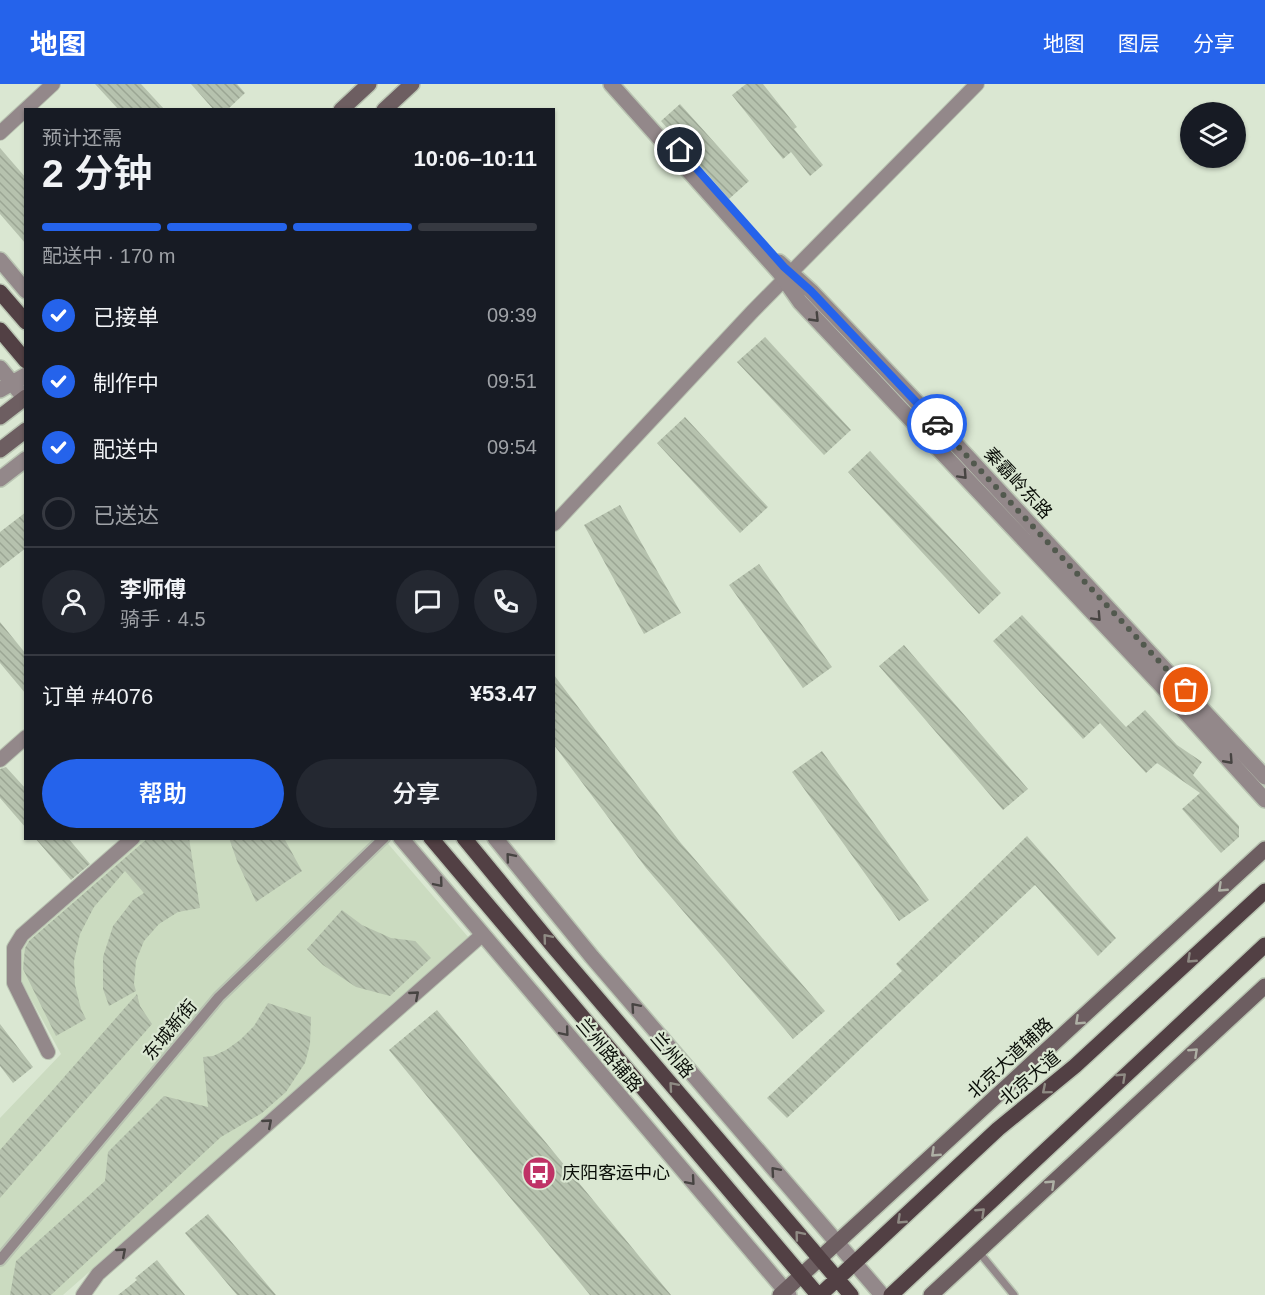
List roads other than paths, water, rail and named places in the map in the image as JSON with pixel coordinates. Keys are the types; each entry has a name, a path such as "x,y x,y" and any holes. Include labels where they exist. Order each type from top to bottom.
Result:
{"main road":[{"path":"343,108 369,84"},
{"path":"386,108 412,84"},
{"path":"0,292 24,320"},
{"path":"0,330 24,359"},
{"path":"0,417 24,400"},
{"path":"0,450 24,432"},
{"path":"433,840 819,1295"},
{"name":"兰州路","path":"466,840 552,945 851,1295"},
{"name":"北京大道辅路","path":"784,1294 1265,849"},
{"name":"北京大道","path":"819,1295 999,1129 1075,1066 1265,891"},
{"path":"891,1295 1265,945"},
{"path":"930,1295 1265,987"}],"street":[{"path":"27,108 53,84"},
{"name":"秦霸岭东路","path":"611,84 787,276 811,291 924,410 1265,777"},
{"name":"秦霸岭东路","path":"621,84 787,276 800,302 1151,675 1265,800"},
{"path":"555,523 787,276 977,84"},
{"path":"0,133 24,111"},
{"path":"0,260 24,289"},
{"path":"0,368 6,386 24,398"},
{"path":"6,386 24,376"},
{"path":"0,479 24,461"},
{"path":"0,760 24,739"},
{"path":"48,1052 14,983 14,948 22,935 131,840"},
{"name":"东城新街","path":"0,1260 219,997 382,840"},
{"name":"兰州路辅路","path":"403,840 784,1294"},
{"path":"497,840 592,957 882,1295"},
{"path":"83,1295 98,1274 482,935"}],"lane":[{"path":"978,1251 1014,1295"}],"place":[{"name":"庆阳客运中心","path":"539,1173"}]}
